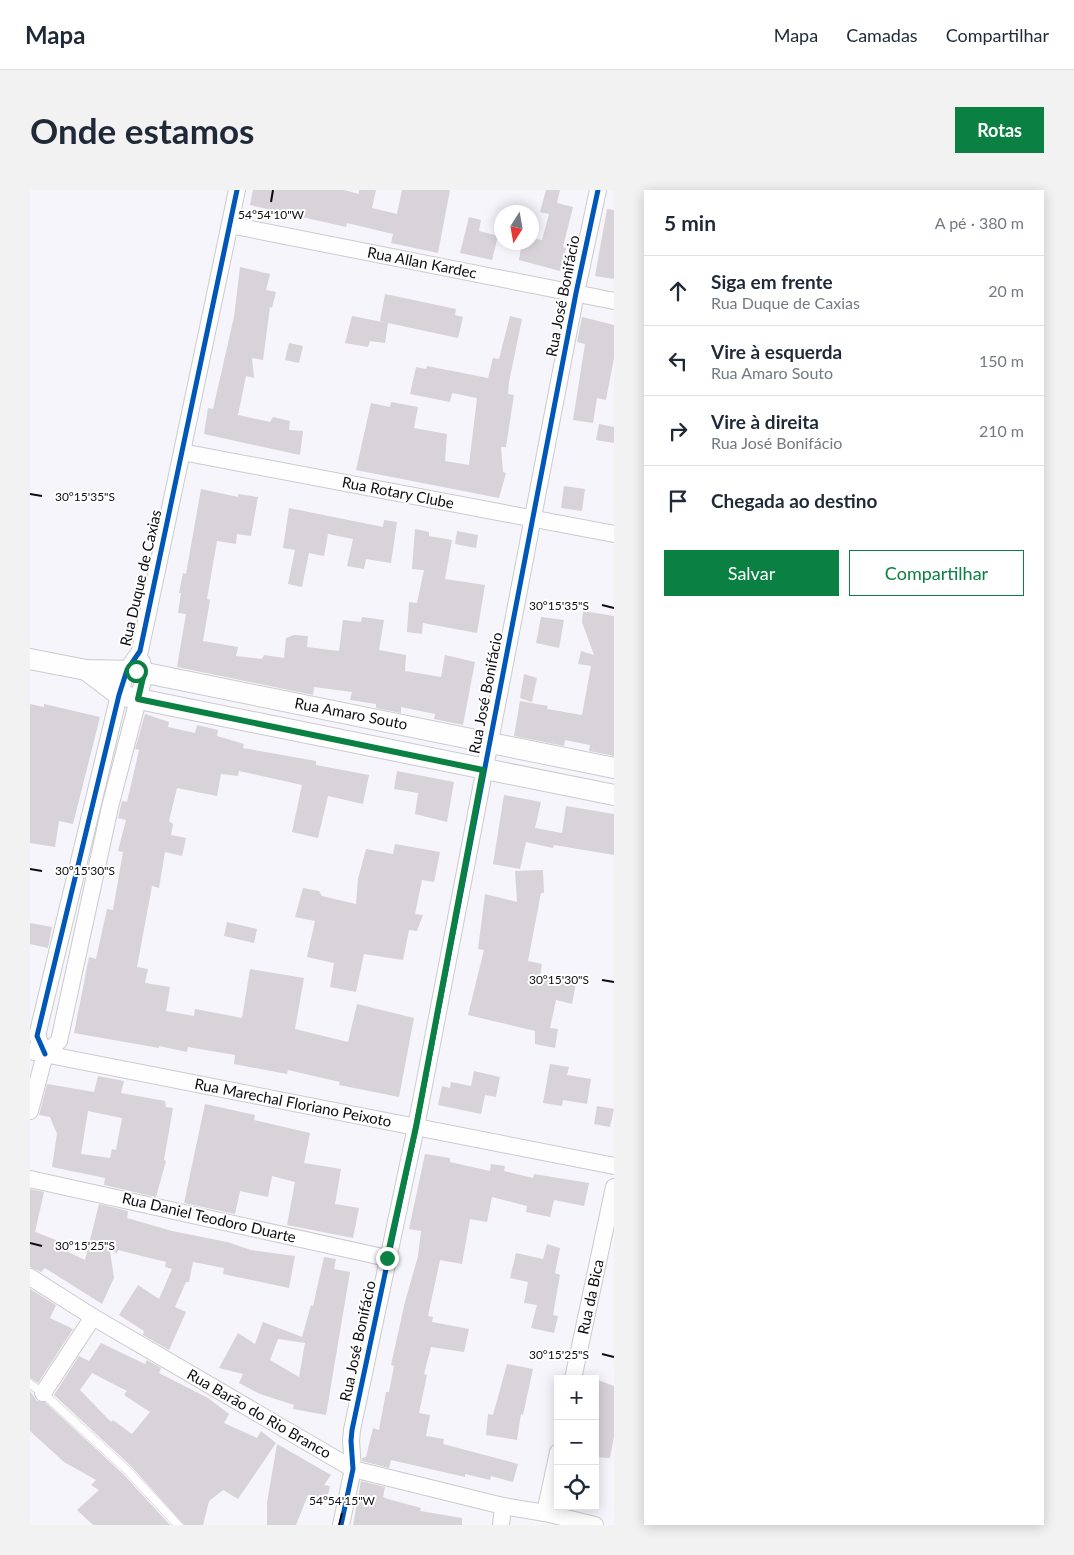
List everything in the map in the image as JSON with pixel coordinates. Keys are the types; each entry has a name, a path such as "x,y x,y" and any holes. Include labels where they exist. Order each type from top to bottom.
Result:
{"street":[{"name":"Rua Duque de Caxias","path":"30,1111 38,1052 37,1036 92,803 129,697 136,671 237,190"},
{"name":"Rua José Bonifácio","path":"341,1525 353,1469 351,1435 416,1127 483,770 490,742 576,293 598,190"},
{"name":"Rua Allan Kardec","path":"230,225 614,301"},
{"name":"Rua Rotary Clube","path":"182,452 614,534"},
{"name":"Rua Amaro Souto","path":"30,659 86,670 136,671 614,768"},
{"name":"Rua Amaro Souto","path":"86,670 129,697 614,795"},
{"name":"Rua Duque de Caxias","path":"38,1052 59,1042 84,917 110,807 129,697"},
{"path":"92,803 110,807"},
{"path":"66,913 84,917"},
{"name":"Rua Marechal Floriano Peixoto","path":"38,1052 614,1166"},
{"name":"Rua Daniel Teodoro Duarte","path":"30,1179 387,1258"},
{"name":"Rua da Bica","path":"574,1375 614,1187"},
{"name":"Rua Barão do Rio Branco","path":"30,1277 93,1317 353,1469 503,1506 545,1513 595,1525"},
{"path":"36,1388 93,1317"},
{"path":"545,1513 555,1465"},
{"path":"501,1525 503,1506"}],"lane":[{"path":"36,1388 127,1470 178,1525"}],"building":[{"path":"253,190 344,190 359,194 359,190 376,190 372,208 397,214 402,190 450,190 438,253 391,243 393,234 347,223 346,227 250,205"},
{"path":"546,190 560,190 557,203 573,207 563,247 566,248 560,271 519,260 521,250 539,250 539,239 542,240 549,214 540,212"},
{"path":"607,209 614,210 614,279 595,276"},
{"path":"469,217 481,220 479,231 494,235 494,250 492,260 460,253"},
{"path":"240,267 270,274 266,290 276,292 272,308 270,307 263,360 252,358 254,378 246,376 238,415 270,422 273,417 290,421 289,430 303,431 300,455 204,434 208,408 213,409 234,317"},
{"path":"385,294 456,309 455,315 463,317 458,338 388,323 385,343 370,341 368,347 345,343 352,316 387,323 380,321"},
{"path":"510,316 522,319 509,382 508,394 514,395 506,447 501,447 503,472 506,473 499,498 356,470 371,403 390,407 391,402 418,407 414,428 447,434 445,461 469,465 477,398 452,393 450,402 410,394 416,367 426,369 427,366 488,378 493,358 499,359"},
{"path":"582,317 614,325 614,358 606,400 597,398 593,423 573,420 585,344 577,342"},
{"path":"289,343 303,346 299,363 285,360"},
{"path":"599,424 614,427 614,443 596,440"},
{"path":"564,486 585,489 582,511 561,508"},
{"path":"201,489 238,497 238,494 258,497 251,536 237,534 236,544 217,541 207,599 210,600 203,641 238,647 236,656 262,659 264,655 284,658 286,638 294,635 308,636 307,647 339,651 343,620 361,622 362,617 384,620 379,650 406,655 405,671 441,677 445,655 475,662 463,725 434,719 435,714 401,707 401,713 376,708 376,704 350,700 352,692 314,687 313,695 177,667 186,614 178,613 181,593 179,593 183,573 186,574"},
{"path":"289,508 383,527 384,520 397,522 391,563 366,559 364,569 347,566 353,539 328,534 324,556 309,553 302,587 288,584 295,550 283,548"},
{"path":"415,529 429,532 429,536 452,540 445,579 485,585 477,633 423,623 422,634 407,632 409,602 417,603 424,570 412,569"},
{"path":"457,531 478,535 476,548 455,544"},
{"path":"583,611 614,616 614,756 589,751 590,745 565,740 564,746 514,736 520,701 548,706 547,709 582,715 591,666 578,664 581,651 594,655 582,622"},
{"path":"541,617 564,620 559,648 536,643"},
{"path":"524,674 537,678 532,702 520,698"},
{"path":"30,704 44,707 44,704 100,717 73,824 59,821 55,847 30,843"},
{"path":"145,714 169,722 168,727 195,733 197,725 218,730 217,736 244,744 243,748 316,761 316,765 369,775 363,804 328,796 318,838 292,832 302,785 239,771 238,776 221,774 217,796 177,788 169,821 173,824 171,835 186,838 182,856 165,852 159,888 152,886 137,967 148,969 145,983 170,987 166,1011 194,1016 195,1009 242,1018 250,969 304,978 295,1029 348,1042 357,1004 414,1018 399,1097 339,1085 340,1082 288,1070 287,1074 234,1064 235,1055 188,1047 187,1052 74,1033 89,957 96,959 107,909 113,910 123,852 118,851 126,820 118,818 122,801 127,802 139,750 135,749"},
{"path":"397,771 454,782 447,822 415,814 418,793 394,789"},
{"path":"504,795 541,802 535,828 562,833 566,806 614,814 614,855 554,845 553,848 526,842 520,869 493,864"},
{"path":"395,844 440,852 434,882 422,880 415,914 423,915 417,931 409,930 403,960 364,954 356,992 330,987 334,963 307,957 315,921 295,917 303,888 319,891 322,896 356,904 358,879 366,849 393,854"},
{"path":"543,870 544,893 541,893 528,961 542,964 540,976 576,982 572,1004 556,1000 550,1028 558,1029 555,1048 535,1044 535,1031 468,1015 484,950 478,949 485,894 517,902 515,871"},
{"path":"227,922 257,929 254,943 224,936"},
{"path":"30,923 52,927 48,948 30,944"},
{"path":"550,1064 569,1067 567,1075 591,1079 587,1104 563,1100 562,1106 543,1103"},
{"path":"474,1071 500,1077 496,1097 485,1095 481,1114 438,1105 442,1086 450,1088 451,1082 471,1086"},
{"path":"98,1076 124,1081 121,1093 165,1101 166,1107 173,1108 164,1160 166,1161 156,1197 104,1185 105,1178 52,1167 57,1134 50,1117 39,1115 47,1084 94,1092","holes":["88,1111 122,1118 116,1150 112,1149 110,1158 81,1154"]},
{"path":"205,1104 255,1115 254,1120 310,1133 304,1163 341,1169 335,1204 359,1208 353,1238 287,1225 295,1182 272,1176 268,1197 240,1191 235,1214 184,1203"},
{"path":"597,1106 614,1109 610,1127 594,1124"},
{"path":"425,1154 450,1158 450,1162 490,1171 491,1164 505,1166 504,1171 533,1178 534,1174 589,1183 584,1206 554,1200 550,1217 526,1212 527,1206 492,1197 487,1222 470,1219 462,1264 440,1260 428,1316 433,1317 432,1322 469,1329 464,1352 431,1347 424,1374 427,1375 419,1413 430,1415 426,1436 444,1439 443,1444 518,1464 513,1482 491,1476 490,1480 465,1474 465,1477 391,1460 389,1468 362,1461 362,1458 366,1457 373,1428 379,1430 386,1392 389,1392 394,1366 391,1365 405,1302 418,1256 421,1231 409,1229"},
{"path":"30,1189 44,1192 35,1232 64,1243 64,1250 85,1260 99,1204 128,1211 127,1218 172,1231 227,1242 251,1250 295,1256 289,1288 223,1274 224,1268 193,1262 189,1282 186,1282 175,1307 186,1312 169,1350 143,1335 144,1331 119,1315 138,1285 159,1299 172,1269 165,1267 166,1262 118,1250 117,1253 110,1251 114,1278 102,1304 45,1268 41,1272 30,1267"},
{"path":"547,1244 560,1248 555,1273 560,1275 553,1315 558,1316 554,1333 531,1328 537,1305 524,1303 528,1282 510,1278 516,1253 543,1259"},
{"path":"324,1257 336,1259 334,1269 350,1272 326,1415 293,1409 294,1405 260,1394 239,1383 243,1374 219,1368 238,1333 255,1344 263,1322 302,1337 311,1305 313,1306","holes":["278,1339 305,1343 299,1377 270,1360"]},
{"path":"30,1289 56,1305 50,1318 73,1329 38,1383 30,1378"},
{"path":"101,1343 145,1364 147,1360 161,1368 159,1373 208,1398 229,1414 224,1423 257,1438 261,1431 276,1443 238,1499 223,1490 209,1501 203,1525 184,1525 131,1466 54,1395 79,1356 89,1361","holes":["92,1373 127,1391 124,1395 150,1412 132,1434 113,1420 111,1422 80,1390"]},
{"path":"507,1364 533,1369 523,1415 521,1414 517,1440 486,1435 488,1414 493,1415"},
{"path":"599,1380 614,1386 614,1437 610,1458 599,1457"},
{"path":"30,1391 37,1401 45,1402 123,1474 170,1525 93,1525 77,1510 99,1490 91,1485 96,1480 64,1462 30,1431"},
{"path":"277,1444 331,1475 324,1485 330,1486 327,1499 308,1495 296,1525 267,1525 267,1503"},
{"path":"361,1481 385,1487 383,1497 421,1508 420,1511 462,1518 462,1525 353,1525"}],"cycle path":[{"path":"45,1054 37,1036 119,695 127,670 140,651 237,190"},
{"path":"341,1525 353,1469 352,1430 416,1127 576,293 598,190"}],"route":[{"path":"136,671 144,673 138,699 483,770 416,1127 387,1258"}]}
